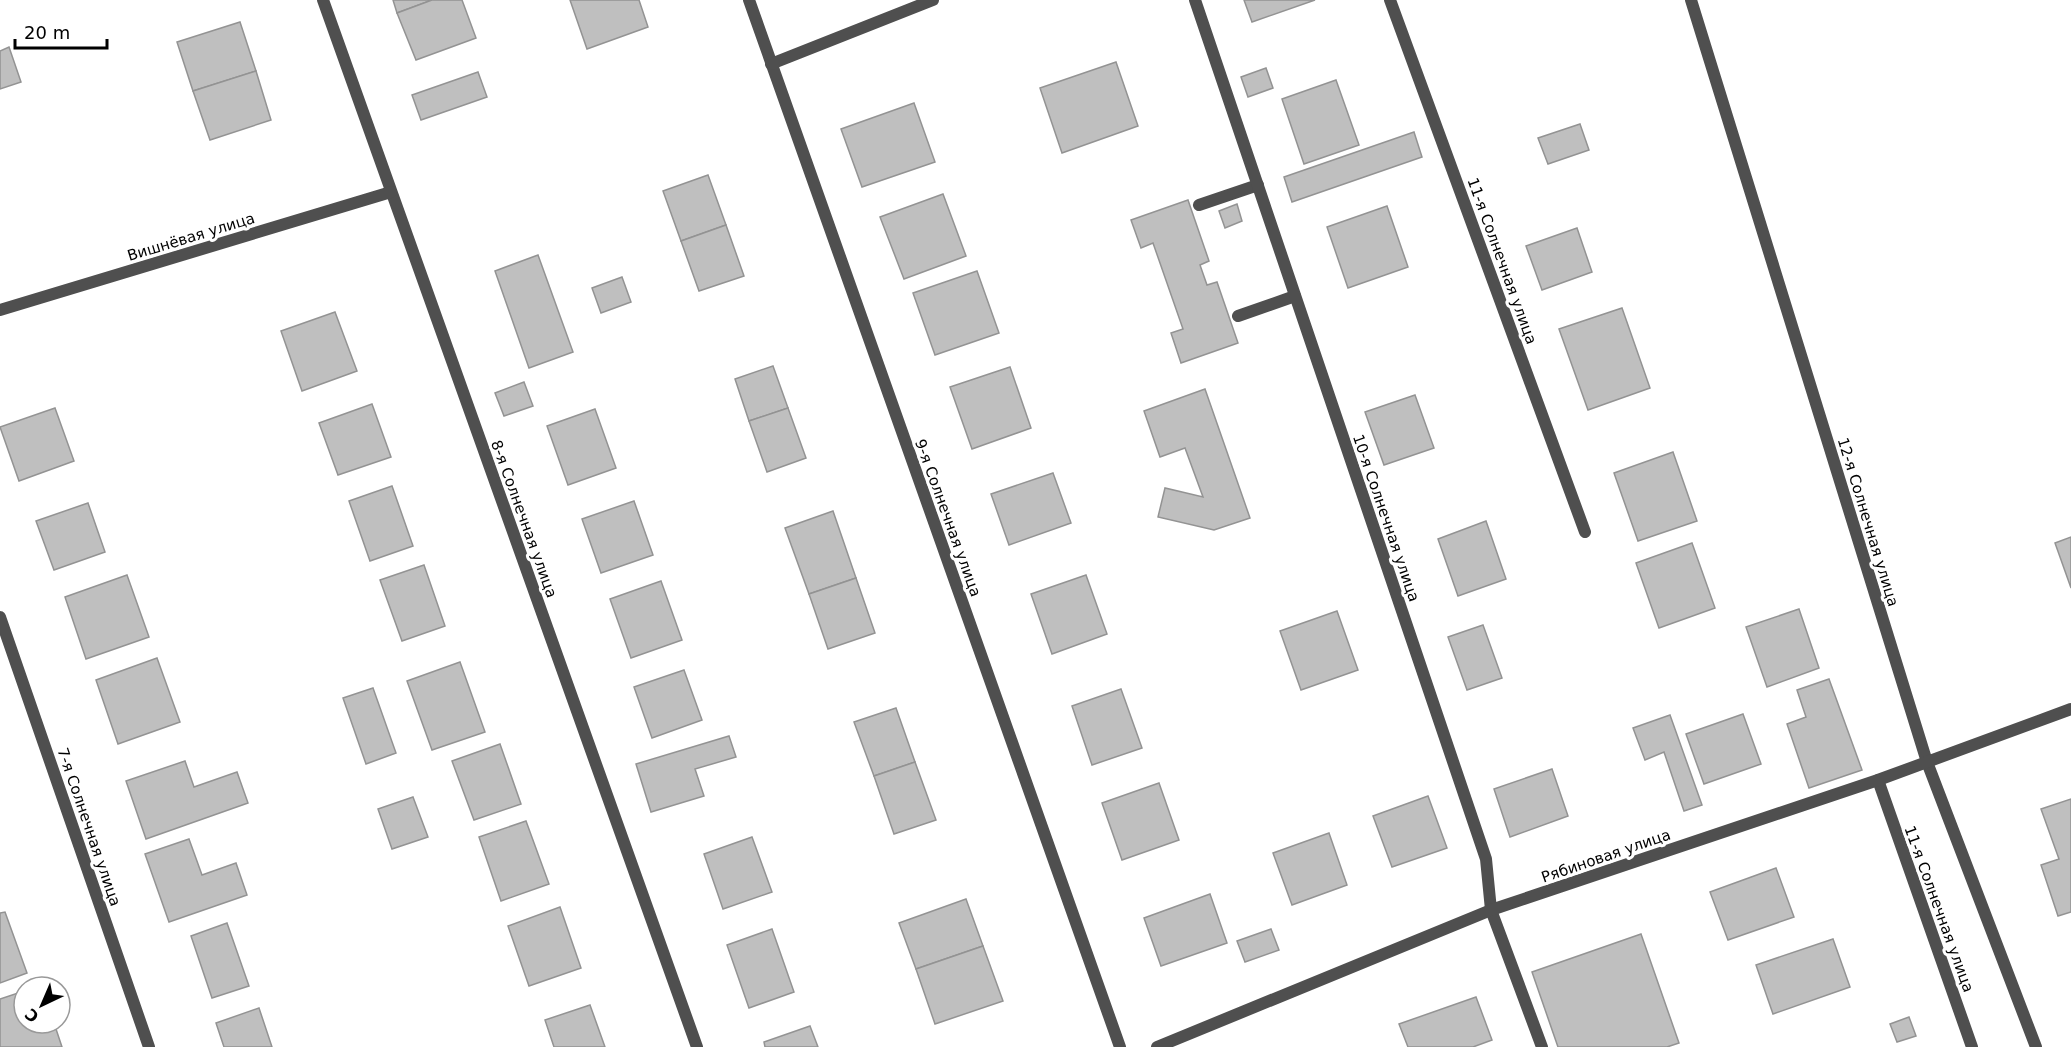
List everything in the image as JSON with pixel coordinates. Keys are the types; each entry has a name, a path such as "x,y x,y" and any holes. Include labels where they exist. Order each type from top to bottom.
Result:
{"street":[{"name":"8-я Солнечная улица","path":"323,0 697,1047"},
{"name":"9-я Солнечная улица","path":"749,0 1120,1047"},
{"path":"771,64 933,0"},
{"name":"10-я Солнечная улица","path":"1195,0 1486,859 1491,910 1542,1047"},
{"name":"11-я Солнечная улица","path":"1390,0 1585,532"},
{"name":"12-я Солнечная улица","path":"1691,0 1927,762 2036,1047"},
{"path":"1199,205 1258,185"},
{"name":"Вишнёвая улица","path":"0,310 391,192"},
{"path":"1238,316 1295,296"},
{"name":"7-я Солнечная улица","path":"0,617 149,1047"},
{"name":"Рябиновая улица","path":"1156,1047 1491,910 1878,780 2071,709"},
{"name":"11-я Солнечная улица","path":"1878,780 1972,1047"}],"building":[{"path":"393,0 432,0 397,13"},
{"path":"432,0 462,0 476,38 416,60 397,13"},
{"path":"570,0 639,0 648,27 587,49"},
{"path":"1244,0 1315,0 1252,22"},
{"path":"240,22 256,71 193,91 177,42"},
{"path":"9,47 21,82 0,89 0,51"},
{"path":"1116,62 1138,126 1062,153 1040,88"},
{"path":"1266,68 1273,88 1248,97 1241,77"},
{"path":"256,71 271,120 210,140 193,91"},
{"path":"478,72 487,97 421,120 412,95"},
{"path":"1336,80 1359,145 1304,164 1282,99"},
{"path":"914,103 935,162 862,187 841,129"},
{"path":"1580,124 1589,150 1548,164 1538,138"},
{"path":"1414,132 1422,157 1292,202 1284,177"},
{"path":"708,175 726,225 681,241 663,191"},
{"path":"943,194 966,256 904,279 880,217"},
{"path":"1188,200 1209,261 1200,265 1207,285 1217,282 1238,343 1181,363 1171,333 1183,329 1153,243 1141,248 1131,220"},
{"path":"1237,204 1242,221 1225,228 1219,211"},
{"path":"1387,206 1408,267 1348,288 1327,227"},
{"path":"726,225 744,276 699,291 681,241"},
{"path":"1577,228 1592,272 1542,290 1526,246"},
{"path":"538,255 573,352 529,368 495,271"},
{"path":"977,271 999,333 935,355 913,293"},
{"path":"622,277 631,302 601,313 592,288"},
{"path":"1622,308 1650,388 1588,410 1559,329"},
{"path":"335,312 357,371 302,391 281,331"},
{"path":"773,366 788,408 749,421 735,379"},
{"path":"1010,367 1031,428 972,449 950,387"},
{"path":"524,382 533,406 504,416 495,393"},
{"path":"1205,389 1250,518 1214,530 1158,517 1165,488 1203,497 1185,448 1160,457 1144,411"},
{"path":"1415,395 1434,448 1384,465 1365,412"},
{"path":"372,404 391,457 338,475 319,423"},
{"path":"55,408 74,461 19,481 0,427"},
{"path":"788,408 806,458 767,472 749,421"},
{"path":"595,409 616,468 568,485 547,426"},
{"path":"1673,452 1697,521 1638,541 1614,473"},
{"path":"1053,473 1071,523 1009,545 991,494"},
{"path":"392,486 413,546 370,561 349,501"},
{"path":"634,501 653,555 601,573 582,519"},
{"path":"88,503 105,552 54,570 36,521"},
{"path":"833,511 856,578 809,594 785,528"},
{"path":"1486,521 1506,579 1458,596 1438,539"},
{"path":"2071,537 2071,588 2055,543"},
{"path":"1692,543 1715,608 1659,628 1636,563"},
{"path":"424,565 445,626 402,641 380,580"},
{"path":"127,575 149,637 86,659 65,597"},
{"path":"1086,575 1107,634 1052,654 1031,594"},
{"path":"856,578 875,633 828,649 809,594"},
{"path":"661,581 682,640 631,658 610,599"},
{"path":"1799,609 1819,668 1767,687 1746,627"},
{"path":"1337,611 1358,670 1301,690 1280,631"},
{"path":"1483,625 1502,678 1467,690 1448,637"},
{"path":"157,658 180,722 118,744 96,680"},
{"path":"460,662 485,732 432,750 407,681"},
{"path":"684,670 702,720 652,738 634,687"},
{"path":"1829,679 1862,770 1809,788 1787,724 1806,717 1797,690"},
{"path":"373,688 396,753 366,764 343,698"},
{"path":"1121,689 1142,748 1092,765 1072,706"},
{"path":"896,708 915,762 874,776 854,722"},
{"path":"1743,714 1761,764 1704,784 1686,734"},
{"path":"1670,715 1702,805 1684,811 1664,752 1645,760 1633,728"},
{"path":"729,736 736,757 695,769 704,796 651,812 636,764"},
{"path":"500,744 521,804 474,820 452,761"},
{"path":"185,761 194,787 237,772 248,803 146,839 126,781"},
{"path":"915,762 936,820 894,834 874,776"},
{"path":"1552,769 1568,816 1510,837 1494,789"},
{"path":"1159,783 1179,840 1122,860 1102,803"},
{"path":"1428,796 1447,848 1392,867 1373,816"},
{"path":"413,797 428,837 392,849 378,809"},
{"path":"2071,799 2071,912 2058,916 2041,865 2059,859 2041,809"},
{"path":"526,821 549,884 501,901 479,837"},
{"path":"1329,833 1347,885 1292,905 1273,853"},
{"path":"752,837 772,892 723,909 704,854"},
{"path":"189,839 202,875 236,863 247,895 169,922 145,854"},
{"path":"1776,868 1794,917 1728,940 1710,892"},
{"path":"1210,894 1227,943 1161,966 1144,918"},
{"path":"966,899 983,946 916,969 899,923"},
{"path":"560,907 581,968 529,986 508,926"},
{"path":"5,912 27,973 12,975 12,979 0,983 0,913"},
{"path":"227,923 249,986 212,998 191,936"},
{"path":"772,929 794,992 749,1008 727,945"},
{"path":"1271,929 1279,950 1245,962 1237,941"},
{"path":"1641,934 1679,1043 1667,1047 1558,1047 1532,972"},
{"path":"1833,939 1850,987 1773,1014 1756,965"},
{"path":"983,946 1003,1001 935,1024 916,969"},
{"path":"12,995 12,1035 58,1035 62,1047 0,1047 0,999"},
{"path":"1476,997 1492,1040 1473,1047 1408,1047 1399,1024"},
{"path":"590,1005 605,1047 554,1047 545,1020"},
{"path":"259,1008 272,1047 224,1047 216,1023"},
{"path":"1909,1017 1916,1036 1897,1042 1890,1024"},
{"path":"810,1026 818,1047 765,1047 764,1042"}]}
